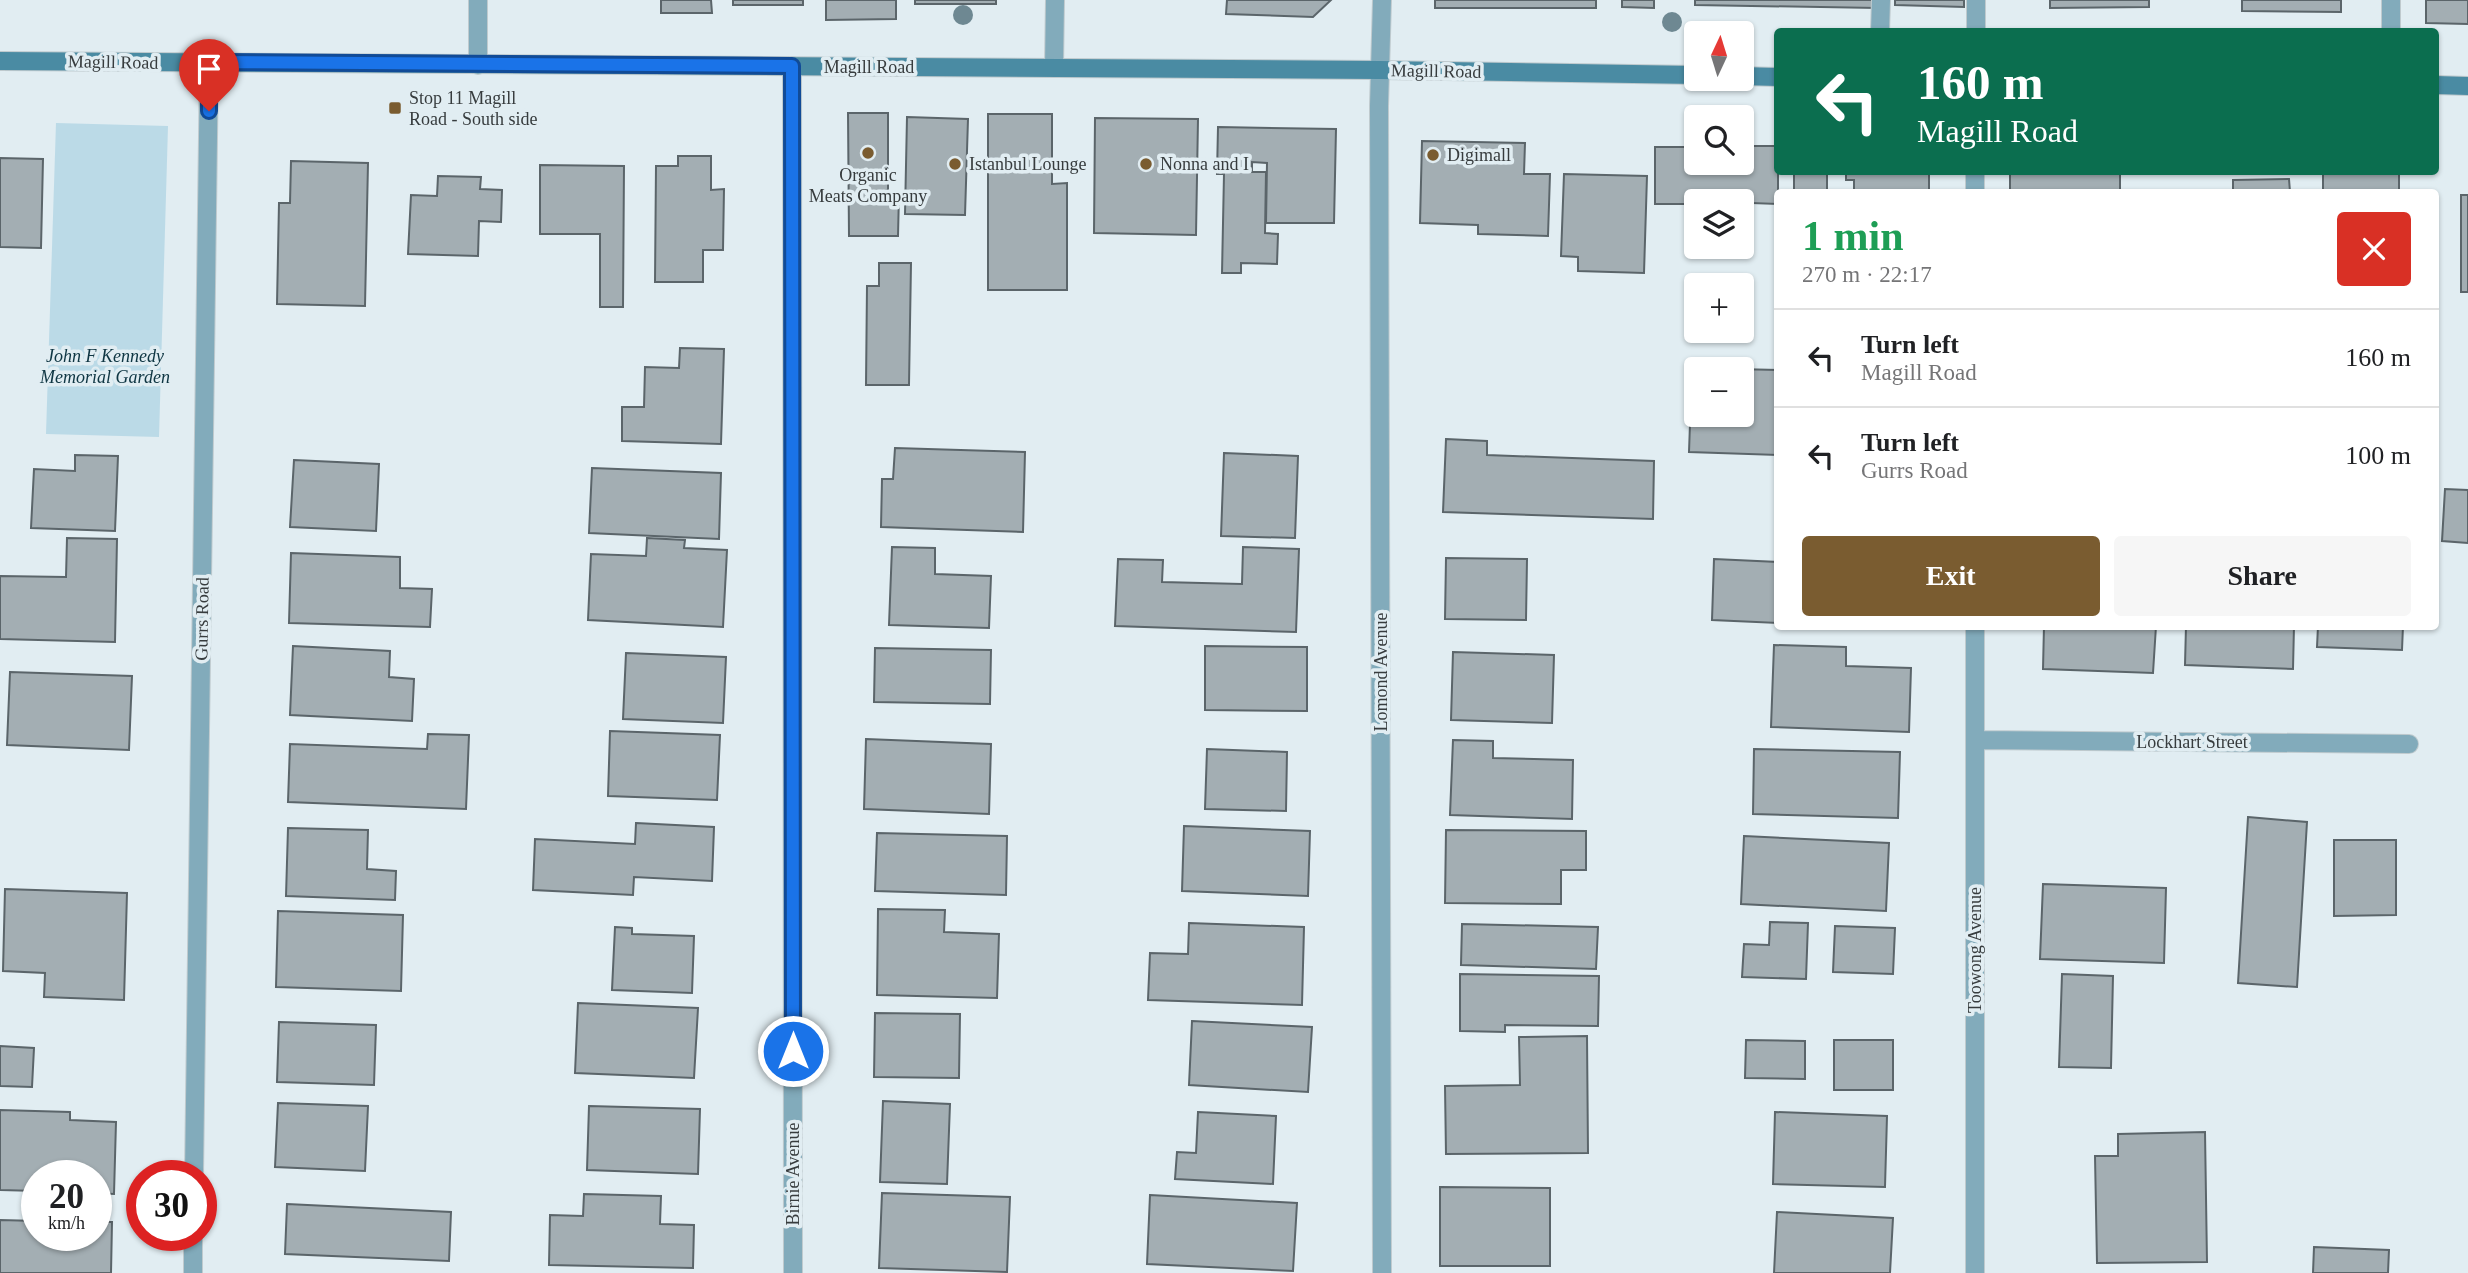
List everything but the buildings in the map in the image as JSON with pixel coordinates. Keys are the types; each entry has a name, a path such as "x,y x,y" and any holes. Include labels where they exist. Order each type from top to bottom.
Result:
{"main road":[{"name":"Magill Road","path":"0,61 1380,70 1684,75"},
{"path":"1754,76 1774,77"},
{"path":"2439,85 2468,86"}],"street":[{"path":"478,0 478,65"},
{"path":"1054,68 1055,0"},
{"name":"Lomond Avenue","path":"1382,0 1382,1273"},
{"path":"1880,28 1881,0"},
{"path":"1976,0 1976,28"},
{"path":"2391,0 2391,28"},
{"name":"Gurrs Road","path":"194,1160 209,62"},
{"name":"Birnie Avenue","path":"792,66 793,1273"},
{"name":"Toowong Avenue","path":"1975,630 1975,1273"},
{"name":"Lockhart Street","path":"1975,740 2409,744"},
{"path":"193,1251 193,1273"}],"green space":[{"name":"John F Kennedy Memorial Garden","path":"56,123 168,126 159,437 46,434"}],"place":[{"name":"Stop 11 Magill Road - South side","path":"395,108"},
{"name":"Organic Meats Company","path":"868,153"},
{"name":"Digimall","path":"1433,155"},
{"name":"Istanbul Lounge","path":"955,164"},
{"name":"Nonna and I","path":"1146,164"}],"route":[{"path":"209,111 209,62 792,66 793,1051"}]}
